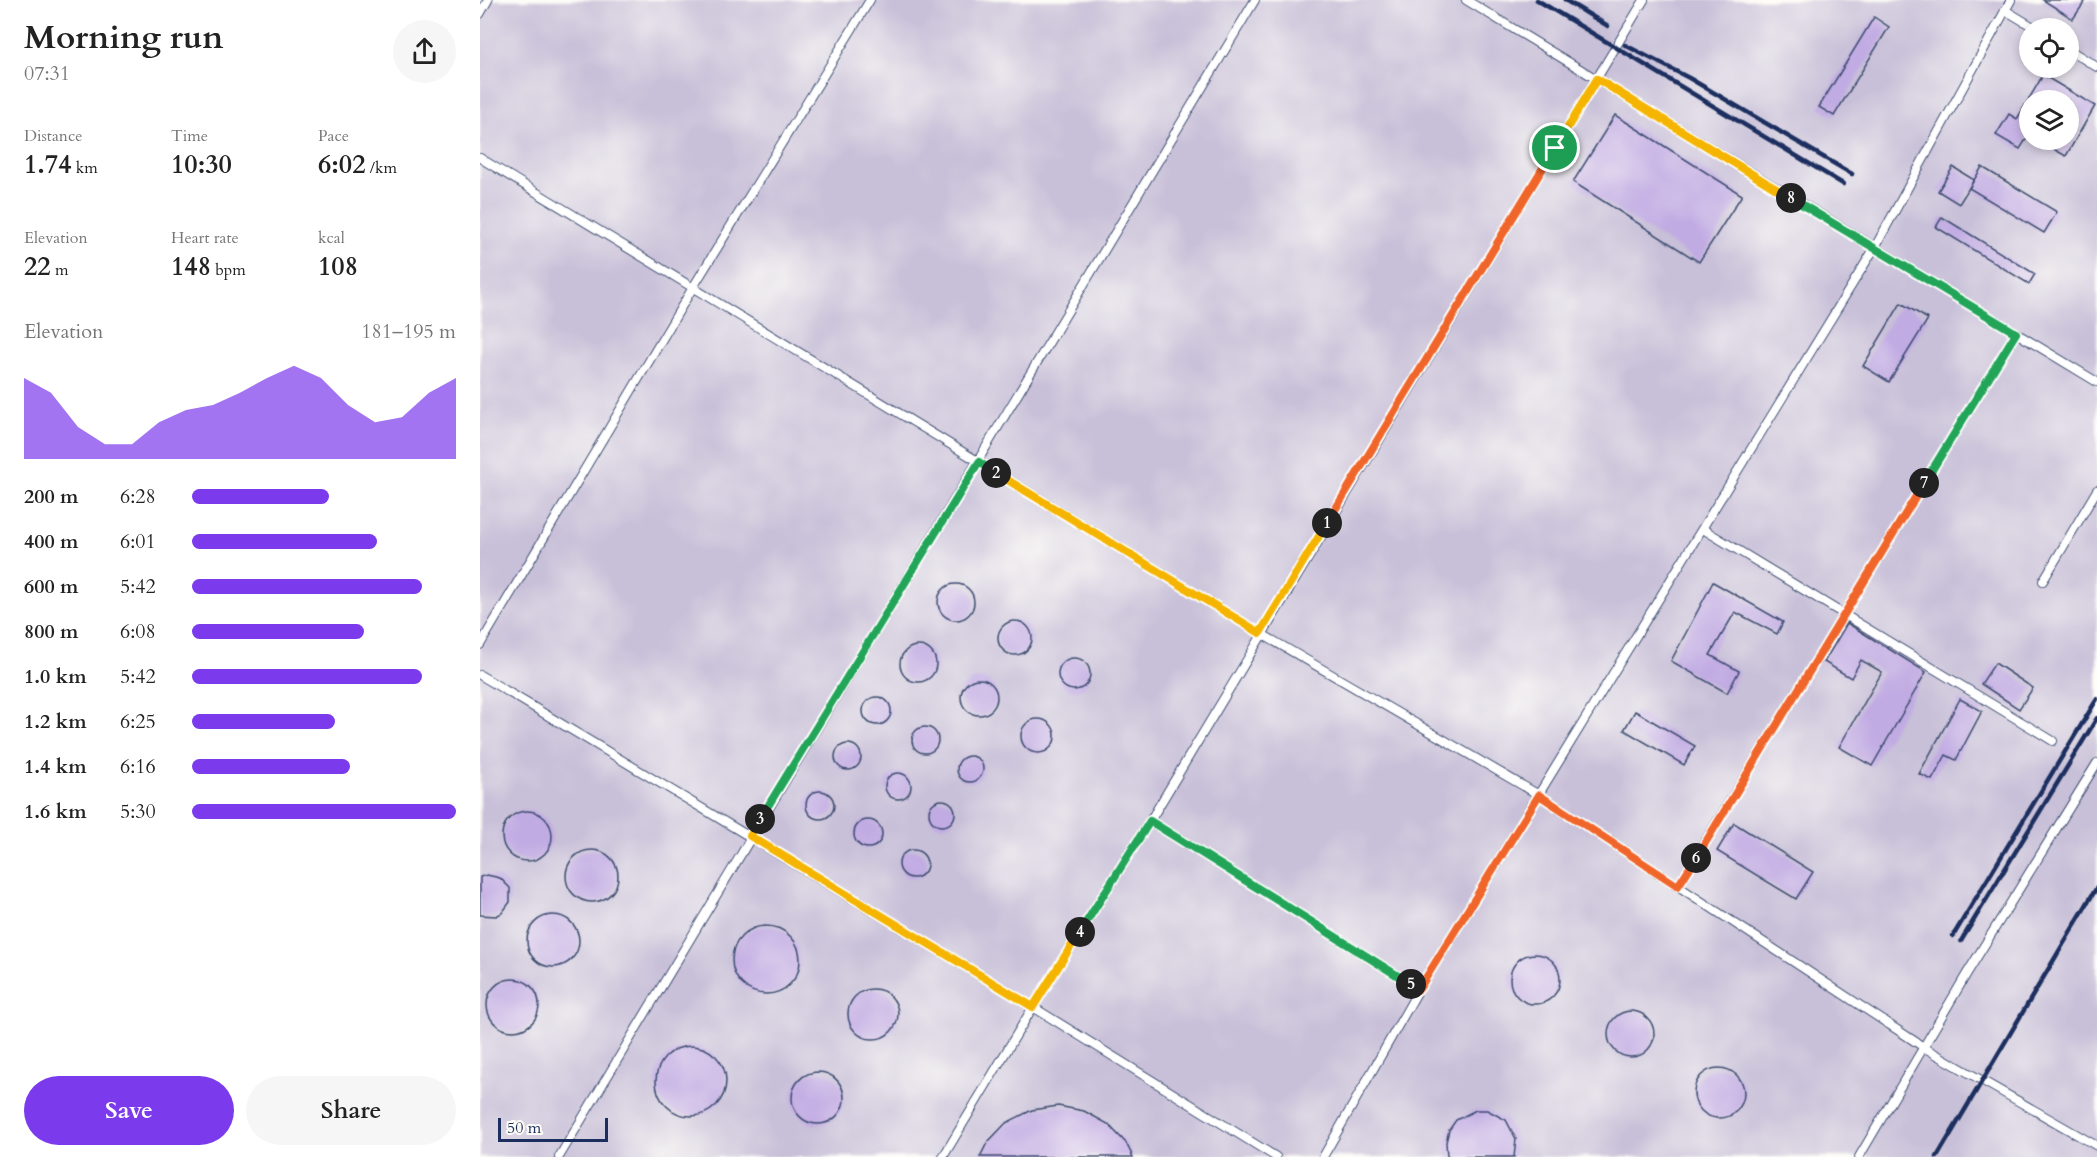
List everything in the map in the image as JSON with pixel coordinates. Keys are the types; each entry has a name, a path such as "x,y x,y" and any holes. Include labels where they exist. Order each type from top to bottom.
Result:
{"lane":[{"path":"480,14 488,0"},
{"path":"480,645 692,289 870,0"},
{"path":"559,1157 1255,0"},
{"path":"1466,0 2097,382"},
{"path":"943,1157 1033,1007 1150,821 1260,633 1644,0"},
{"path":"1323,1157 1419,989 1874,249 2010,0"},
{"path":"2005,10 2019,18"},
{"path":"2079,56 2097,67"},
{"path":"480,158 1260,633 1539,795 1925,1048 2097,1146"},
{"path":"1678,886 2016,333"},
{"path":"2043,581 2097,490"},
{"path":"1702,529 2053,741"},
{"path":"480,675 1033,1007 1276,1157"},
{"path":"1859,1157 1977,957 2097,763"},
{"path":"1150,821 1419,989"}],"shaded area":[{"path":"480,0 2097,0 2097,1157 480,1157"}],"building":[{"path":"2043,0 2086,0 2071,18"},
{"path":"1874,17 1889,27 1834,116 1819,107"},
{"path":"2041,78 2048,78 2068,90 2034,90"},
{"path":"2079,96 2095,106 2079,134"},
{"path":"2009,114 2017,119 2019,116 2019,148 1996,135"},
{"path":"1615,115 1742,195 1699,262 1573,182"},
{"path":"2055,150 2069,150 2066,156"},
{"path":"1953,167 1974,180 1959,204 1938,191"},
{"path":"1982,167 2057,212 2044,233 1969,188"},
{"path":"1942,217 2035,274 2029,284 1936,227"},
{"path":"1901,303 1928,319 1889,382 1863,366"},
{"path":"1713,582 1783,622 1777,634 1735,612 1710,655 1739,671 1727,693 1671,661"},
{"path":"956,584 969,589 974,602 969,615 956,620 943,615 938,602 943,589"},
{"path":"1015,621 1027,626 1032,638 1027,650 1015,655 1003,650 998,638 1003,626"},
{"path":"1847,623 1926,672 1872,766 1839,747 1882,672 1861,660 1851,678 1824,662"},
{"path":"918,646 931,651 936,664 931,677 918,682 905,677 900,664 905,651"},
{"path":"1074,658 1085,663 1090,674 1085,685 1074,690 1063,685 1058,674 1063,663"},
{"path":"1995,663 2033,688 2019,709 1981,684"},
{"path":"979,679 992,684 997,697 992,710 979,715 966,710 961,697 966,684"},
{"path":"877,697 887,701 891,711 887,721 877,725 867,721 863,711 867,701"},
{"path":"1960,699 1982,711 1956,760 1946,755 1932,780 1919,774"},
{"path":"1635,711 1695,746 1684,765 1624,730"},
{"path":"1038,719 1050,724 1055,736 1050,748 1038,753 1026,748 1021,736 1026,724"},
{"path":"925,727 934,731 938,740 934,749 925,753 916,749 912,740 916,731"},
{"path":"848,744 857,748 861,757 857,766 848,770 839,766 835,757 839,748"},
{"path":"970,756 979,760 983,769 979,778 970,782 961,778 957,769 961,760"},
{"path":"898,773 907,777 911,786 907,795 898,799 889,795 885,786 889,777"},
{"path":"820,791 830,795 834,805 830,815 820,819 810,815 806,805 810,795"},
{"path":"942,800 951,804 955,813 951,822 942,826 933,822 929,813 933,804"},
{"path":"522,811 532,811 545,818 552,831 552,841 545,854 532,861 522,861 513,857 506,850 502,841 502,831 506,822 513,815"},
{"path":"868,820 878,824 882,834 878,844 868,848 858,844 854,834 858,824"},
{"path":"1734,823 1813,872 1796,899 1717,851"},
{"path":"592,850 602,852 610,858 616,866 618,876 616,886 610,894 602,900 592,902 582,900 574,894 568,886 566,876 568,866 574,858 582,852"},
{"path":"913,850 923,854 927,864 923,874 913,878 903,874 899,864 903,854"},
{"path":"487,875 500,878 510,888 510,902 502,913 496,916 480,915 480,877"},
{"path":"553,915 563,917 571,923 577,931 579,941 577,951 571,959 563,965 553,967 543,965 535,959 529,951 527,941 529,931 535,923 543,917"},
{"path":"766,926 779,929 790,936 797,947 800,960 797,973 790,984 779,991 766,994 753,991 742,984 735,973 732,960 735,947 742,936 753,929"},
{"path":"1535,954 1553,961 1560,979 1553,997 1535,1004 1517,997 1510,979 1517,961"},
{"path":"513,979 523,981 531,987 537,995 539,1005 537,1015 531,1023 523,1029 513,1031 503,1029 495,1023 489,1015 487,1005 489,995 495,987 503,981"},
{"path":"868,989 878,989 891,996 898,1009 898,1019 891,1032 878,1039 868,1039 859,1035 852,1028 848,1019 848,1009 852,1000 859,993"},
{"path":"1631,1011 1647,1018 1654,1034 1647,1050 1631,1057 1615,1050 1608,1034 1615,1018"},
{"path":"691,1046 710,1052 720,1062 726,1081 720,1100 710,1110 691,1116 672,1110 662,1100 656,1081 662,1062 672,1052"},
{"path":"1724,1068 1737,1075 1743,1083 1743,1103 1737,1111 1729,1117 1714,1118 1701,1111 1695,1103 1694,1088 1701,1075 1709,1069"},
{"path":"818,1072 832,1076 840,1084 844,1098 840,1112 832,1120 818,1124 804,1120 796,1112 792,1098 796,1084 804,1076"},
{"path":"1058,1106 1084,1111 1108,1124 1126,1143 1133,1157 980,1157 987,1143 1006,1123 1032,1110"},
{"path":"1476,1110 1487,1110 1506,1120 1516,1139 1514,1157 1447,1157 1446,1142 1449,1130 1456,1120"}],"railway":[{"path":"1537,0 1843,184"},
{"path":"1565,0 1608,26"},
{"path":"1625,45 1689,78 1852,174"},
{"path":"1953,936 2097,699"},
{"path":"1961,941 2097,718"},
{"path":"1937,1157 2097,887"}],"route":[{"path":"1597,79 2016,333 1678,886 1539,795 1419,989 1150,821 1033,1007 750,836 979,462 1260,633 1555,148 1597,79"}]}
